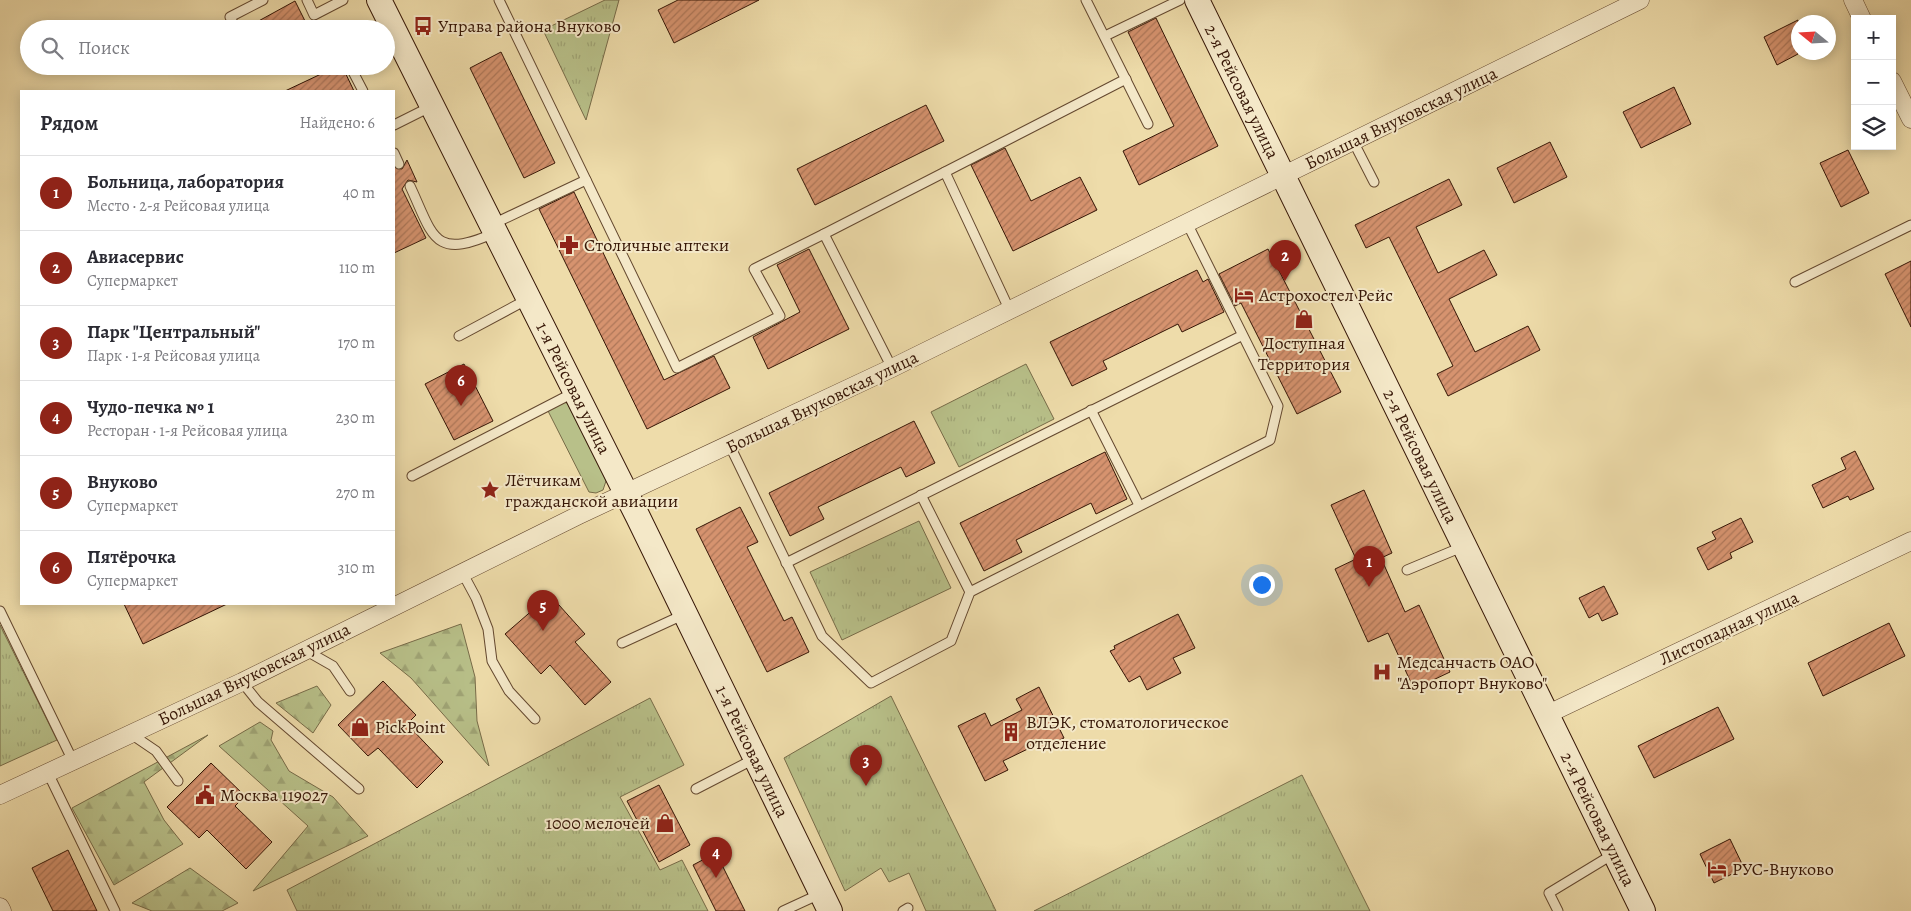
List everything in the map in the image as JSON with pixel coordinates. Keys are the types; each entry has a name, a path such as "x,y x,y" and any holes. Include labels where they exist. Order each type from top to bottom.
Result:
{"street":[{"name":"1-я Рейсовая улица","path":"379,0 389,20"},
{"name":"2-я Рейсовая улица","path":"1197,0 1643,911"},
{"name":"Большая Внуковская улица","path":"0,796 242,682 462,572 1010,311 1640,0"},
{"path":"1853,0 1860,15"},
{"name":"1-я Рейсовая улица","path":"395,32 626,494 826,902"},
{"path":"1896,89 1911,119"},
{"name":"Листопадная улица","path":"1546,715 1911,541"}],"lane":[{"path":"232,20 230,17 263,0"},
{"path":"307,0 314,15 343,0"},
{"path":"499,0 676,368 780,316 754,270 1126,79"},
{"path":"1086,0 1148,124"},
{"path":"1105,36 1180,0"},
{"path":"355,75 362,90"},
{"path":"395,124 432,106"},
{"path":"1353,141 1374,182"},
{"path":"395,155 399,164"},
{"path":"945,172 1010,311"},
{"path":"410,186 432,231 441,242 459,246 473,243 492,229 586,180"},
{"path":"730,446 822,636 871,683 951,641 970,592 1270,440 1278,406 1241,336 1187,223"},
{"path":"1795,282 1911,225"},
{"path":"824,234 892,368"},
{"path":"459,336 528,299"},
{"path":"786,564 1241,336"},
{"path":"412,476 575,392"},
{"path":"1091,410 1139,505"},
{"path":"922,496 970,592"},
{"path":"1407,570 1464,546"},
{"path":"462,572 476,598 488,629 492,661 509,691 535,719"},
{"path":"0,611 73,761"},
{"path":"622,642 685,614"},
{"path":"305,650 333,666 350,691"},
{"path":"242,682 258,702 359,789"},
{"path":"131,734 156,751 178,781"},
{"path":"696,789 756,758"},
{"path":"48,773 115,911"},
{"path":"1558,911 1549,893 1615,853"},
{"path":"783,911 826,902"}],"green space":[{"path":"605,0 619,0 586,120 543,30"},
{"path":"1026,364 1054,419 959,467 931,412"},
{"path":"554,401 568,403 607,478 603,490 596,493 589,492 546,407"},
{"path":"919,521 951,588 842,640 810,572"},
{"path":"461,624 475,677 477,721 489,766 411,678 380,653"},
{"path":"0,625 57,740 0,766"},
{"path":"317,686 331,705 313,733 276,703"},
{"path":"891,696 996,911 926,911 909,873 889,882 881,868 845,891 784,758"},
{"path":"650,698 684,765 620,797 660,870 682,860 708,911 297,911 287,890"},
{"path":"260,722 273,731 271,740 289,771 333,797 368,836 253,891 308,826 219,746"},
{"path":"208,735 144,782 164,820 183,844 114,885 72,808"},
{"path":"1302,775 1370,911 1034,911"},
{"path":"190,868 238,903 222,911 152,911 132,903"}],"building":[{"path":"678,0 759,0 674,43 658,10"},
{"path":"295,1 304,20 260,20"},
{"path":"1156,18 1218,146 1139,185 1123,151 1174,126 1128,32"},
{"path":"1791,24 1791,58 1777,65 1764,37"},
{"path":"501,52 555,163 524,178 470,68"},
{"path":"319,75 346,75 354,90 287,90"},
{"path":"1674,87 1691,124 1641,148 1623,112"},
{"path":"926,105 944,141 815,205 797,169"},
{"path":"1550,142 1567,177 1514,203 1497,168"},
{"path":"1005,148 1031,201 1080,177 1097,210 1013,251 971,165"},
{"path":"1848,150 1869,193 1841,207 1820,163"},
{"path":"407,160 417,182 408,180 402,189 426,238 395,253 395,167 402,169"},
{"path":"1449,179 1462,205 1416,227 1438,273 1484,250 1497,275 1449,299 1475,352 1528,326 1540,350 1448,396 1437,374 1453,366 1389,237 1366,248 1355,225"},
{"path":"574,192 664,380 714,356 730,388 647,429 539,209"},
{"path":"809,249 849,329 768,369 753,337 800,312 777,265"},
{"path":"1268,249 1341,392 1297,414 1241,303 1235,306 1219,274"},
{"path":"1911,261 1911,327 1885,274"},
{"path":"1197,270 1203,282 1208,279 1224,312 1182,332 1178,324 1103,361 1107,369 1072,386 1050,342"},
{"path":"464,364 493,421 454,440 425,384"},
{"path":"914,421 935,463 906,477 901,467 818,507 824,519 790,536 769,493"},
{"path":"1855,451 1874,489 1850,500 1848,496 1823,508 1812,485 1846,469 1841,458"},
{"path":"1105,452 1127,499 1096,514 1091,503 1016,540 1022,552 984,571 960,523"},
{"path":"1364,490 1392,553 1381,558 1405,612 1419,605 1450,672 1414,689 1388,633 1368,642 1335,569 1356,559 1331,505"},
{"path":"740,507 758,542 747,547 784,621 792,617 809,652 767,672 696,529"},
{"path":"1741,518 1753,542 1730,553 1732,558 1708,570 1697,548 1716,539 1712,532"},
{"path":"1604,586 1618,614 1602,621 1598,613 1589,618 1579,598"},
{"path":"550,595 585,634 575,642 611,682 585,705 550,665 541,674 505,634"},
{"path":"124,605 225,605 143,644"},
{"path":"1178,614 1195,648 1173,658 1181,673 1147,690 1140,676 1129,682 1110,651 1115,649 1114,646"},
{"path":"1889,623 1905,656 1823,696 1808,663"},
{"path":"383,681 416,715 407,724 443,762 417,788 378,748 368,756 338,725"},
{"name":"ВЛЭК, стоматологическое отделение","path":"1039,687 1064,738 1041,750 1038,744 1003,761 1008,770 985,781 958,726 985,713 991,726 1022,710 1016,699"},
{"path":"1718,707 1734,739 1654,778 1638,746"},
{"path":"211,763 245,796 235,806 272,842 246,869 207,830 199,838 167,807"},
{"path":"659,785 690,845 659,862 627,801"},
{"path":"1730,839 1744,868 1714,883 1700,854"},
{"path":"68,850 97,911 53,911 32,868"},
{"path":"716,853 745,911 716,911 693,865"}],"place":[{"name":"Управа района Внуково","path":"423,26"},
{"name":"Столичные аптеки","path":"569,245"},
{"name":"Авиасервис","path":"1285,281"},
{"name":"Астрохостел Рейс","path":"1244,295"},
{"name":"Доступная Территория","path":"1304,319"},
{"name":"Пятёрочка","path":"461,406"},
{"name":"Лётчикам гражданской авиации","path":"490,490"},
{"name":"Больница, лаборатория","path":"1369,587"},
{"name":"Внуково","path":"543,631"},
{"name":"Медсанчасть ОАО \"Аэропорт Внуково\"","path":"1382,672"},
{"name":"PickPoint","path":"360,727"},
{"name":"ВЛЭК, стоматологическое отделение","path":"1011,732"},
{"name":"Парк \"Центральный\"","path":"866,786"},
{"name":"Москва 119027","path":"205,795"},
{"name":"1000 мелочей","path":"665,823"},
{"name":"РУС-Внуково","path":"1717,869"},
{"name":"Чудо-печка № 1","path":"716,878"}]}
